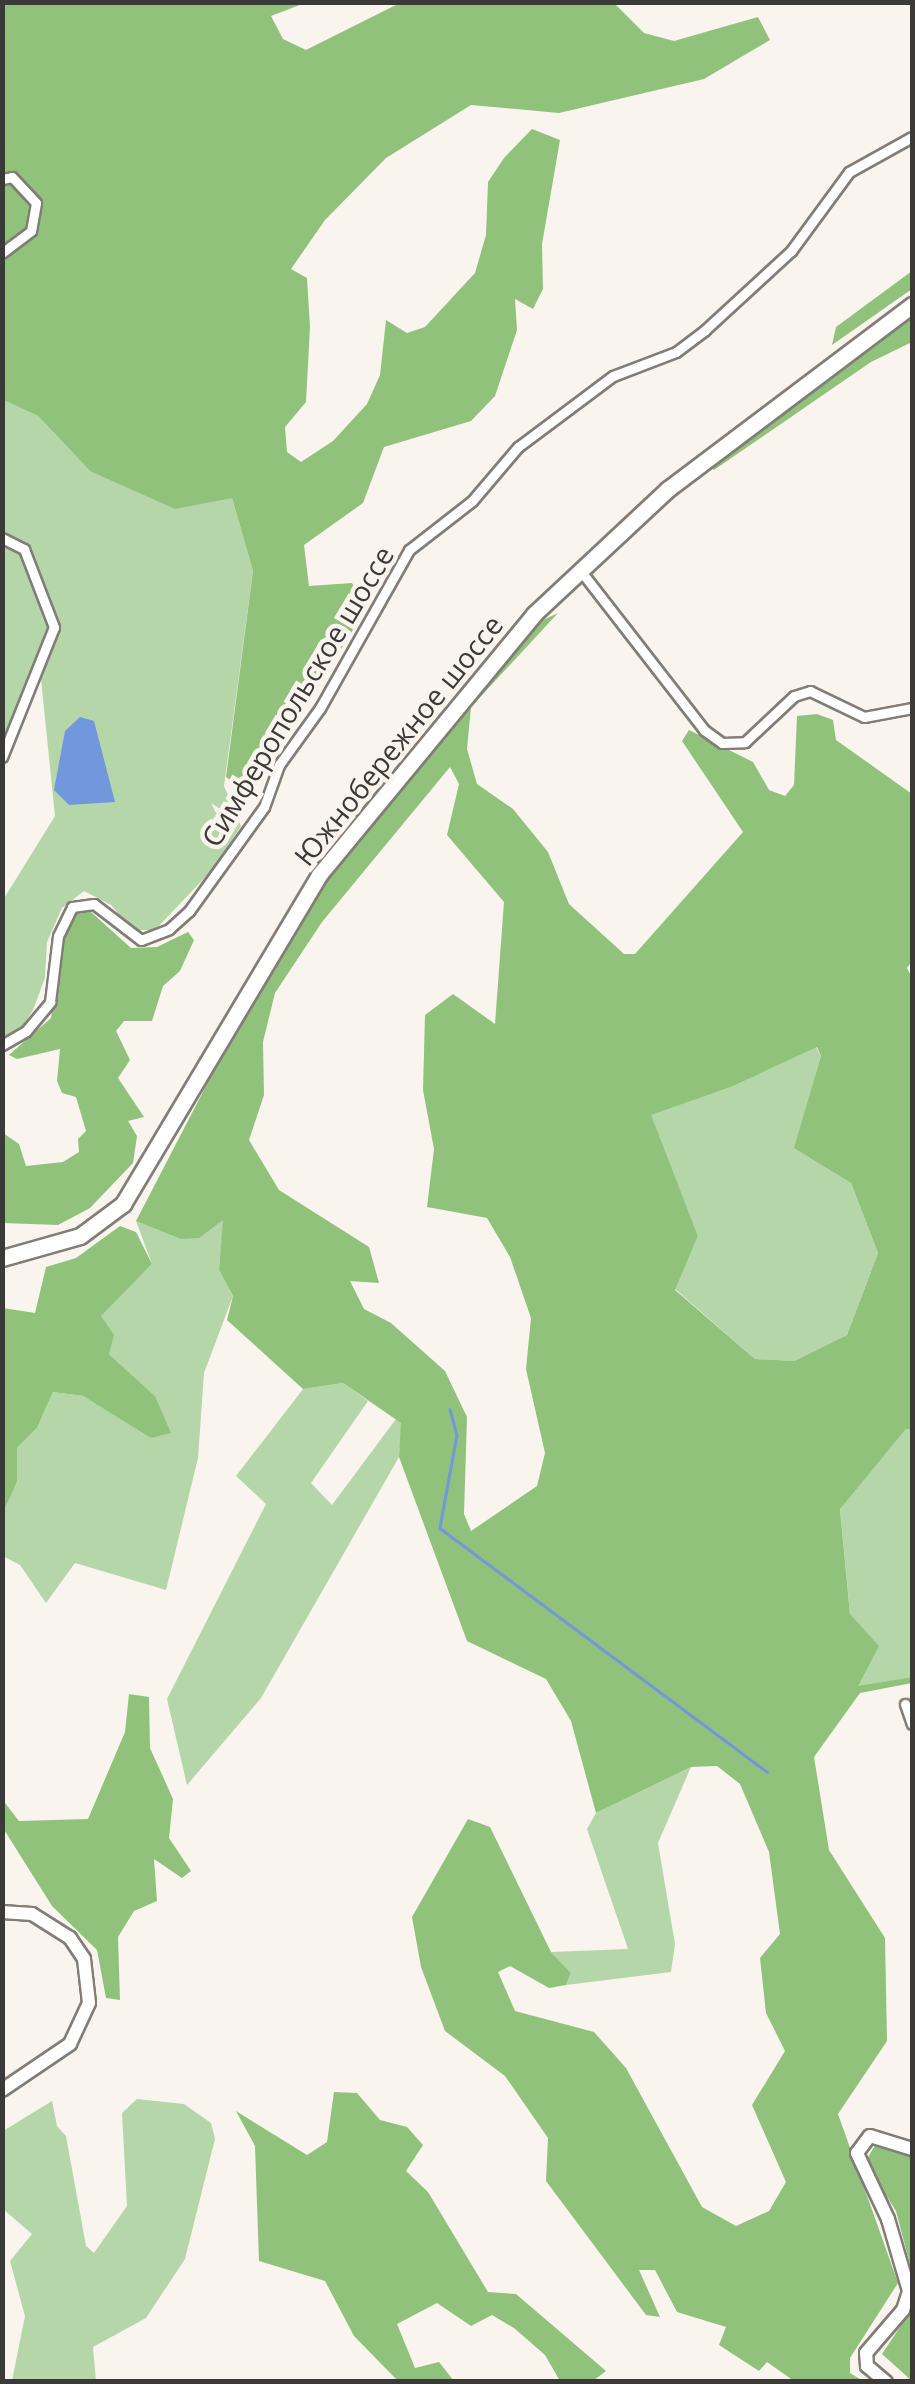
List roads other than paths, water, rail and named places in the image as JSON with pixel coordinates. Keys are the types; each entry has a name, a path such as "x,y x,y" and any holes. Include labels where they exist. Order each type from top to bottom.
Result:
{"highway":[{"name":"Южнобережное шоссе","path":"2,1248 62,1234 118,1198 304,882 422,731 600,539 671,476 912,296"},
{"name":"Южнобережное шоссе","path":"2,1258 80,1236 123,1204 319,875 558,585 668,489 912,305"},
{"path":"582,567 600,539"}],"main road":[{"path":"2,1912 32,1914 70,1938 84,1959 89,2003 70,2044 2,2090"},
{"path":"886,2382 866,2366 866,2353 903,2310 910,2291 858,2153 870,2136 912,2149"}],"street":[{"name":"Симферопольское шоссе","path":"2,1044 32,1026 50,1002 58,936 72,908 94,904 141,940 170,929 190,912 264,807 279,765 320,708 409,550 472,501 518,447 613,376 676,352 705,330 791,251 849,172 912,137"},
{"path":"2,179 12,177 36,203 31,230 2,253"},
{"path":"2,538 24,549 54,626 2,757"},
{"path":"582,567 704,730 722,743 745,742 794,696 810,691 864,717 912,708"},
{"path":"905,1704 912,1724"}],"water":[{"path":"80,717 94,721 115,802 69,805 54,790 65,731"}],"waterway":[{"path":"450,1409 457,1435 440,1528 767,1772"}]}
